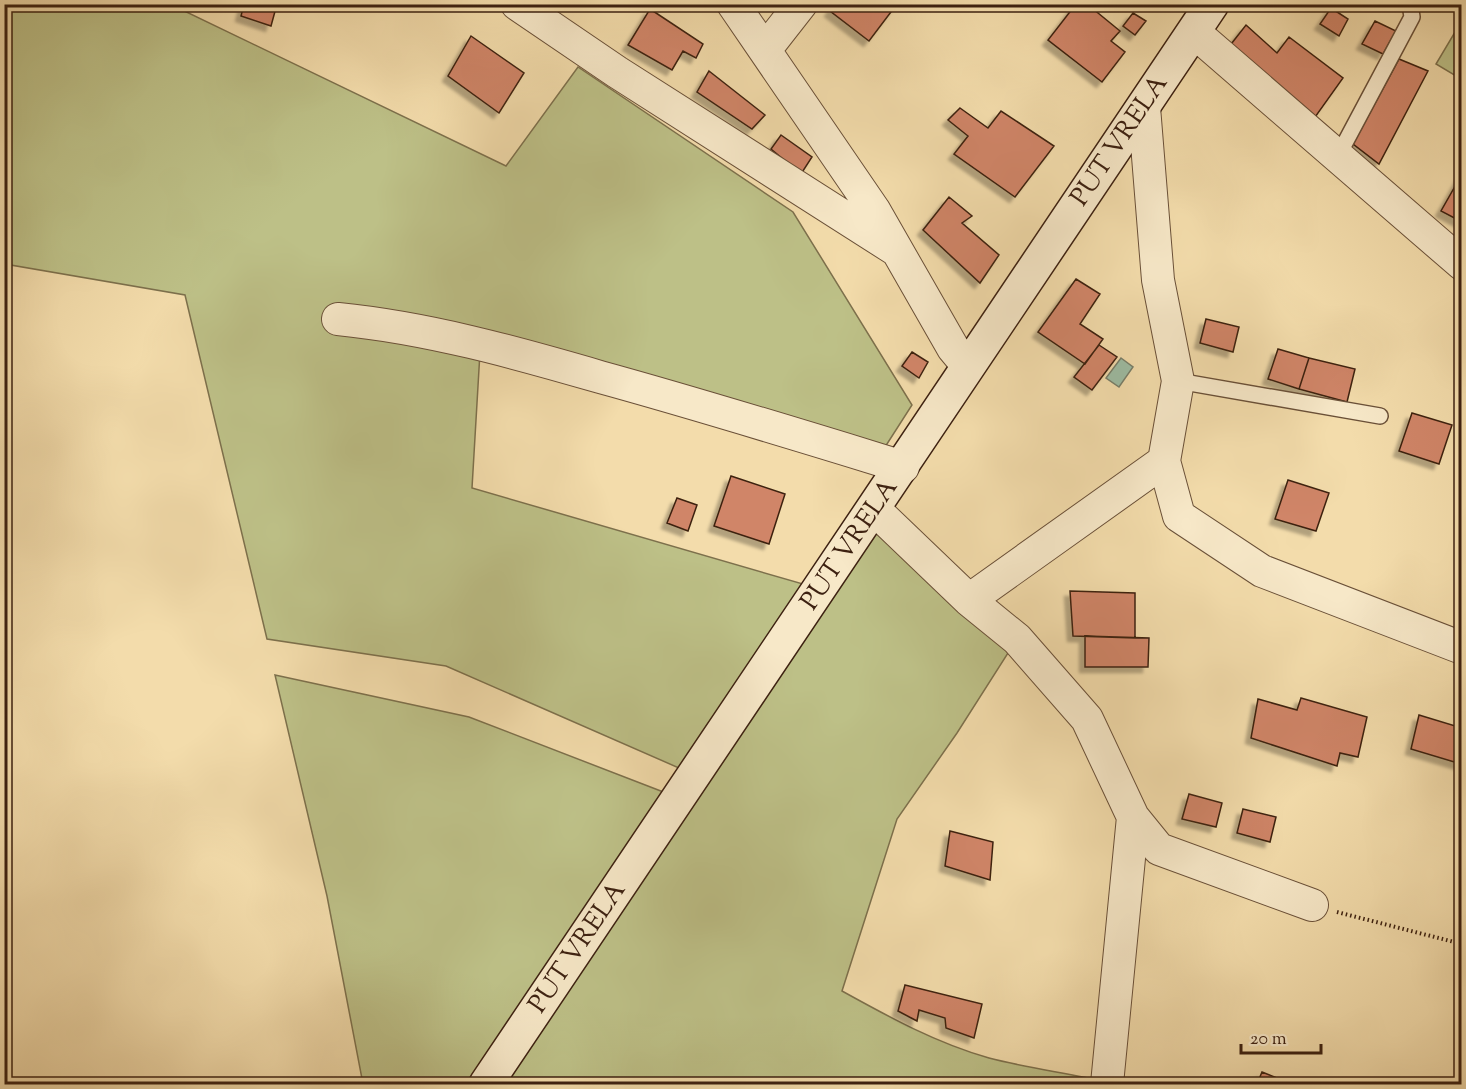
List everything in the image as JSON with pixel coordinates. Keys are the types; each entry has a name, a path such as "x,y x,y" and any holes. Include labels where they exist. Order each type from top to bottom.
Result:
{"main road":[{"name":"PUT VRELA","path":"486,1084 903,467 1205,12"}],"street":[{"path":"517,4 617,72 896,250"},
{"path":"733,4 874,210 953,348 968,366"},
{"path":"765,50 801,4"},
{"path":"1205,12 1338,156 1461,264"},
{"path":"1144,107 1158,280 1178,381 1164,461 1179,516 1262,571 1461,648"},
{"path":"338,319 398,325 502,349 720,410 903,467"},
{"path":"969,600 1164,461"},
{"path":"874,509 969,600 1017,639 1087,719 1133,817 1159,849 1312,905"},
{"path":"1107,1084 1133,817"}],"lane":[{"path":"1338,156 1412,17 1410,4"},
{"path":"1178,381 1380,416"}],"path":[{"path":"1312,905 1461,944"}],"green space":[{"path":"4,5 172,5 506,166 578,67 793,212 912,405 869,472 481,335 472,488 820,589 874,509 1017,639 957,733 897,819 842,991 913,1029 969,1052 1003,1062 1107,1082 1107,1084 363,1084 327,896 275,675 469,717 679,798 695,775 446,666 267,639 185,295 5,264"},
{"path":"1461,22 1461,79 1436,64"}],"shaded area":[{"path":"1121,358 1133,367 1119,387 1106,378"}],"building":[{"path":"244,4 277,4 271,26 241,16"},
{"path":"835,4 897,4 869,41 830,11"},
{"path":"1076,4 1087,4 1120,31 1111,41 1125,52 1102,82 1048,40"},
{"path":"1331,8 1348,19 1339,36 1320,24"},
{"path":"650,9 703,44 696,58 683,51 672,70 628,45"},
{"path":"1133,13 1146,21 1135,35 1123,26"},
{"path":"1375,21 1396,31 1383,54 1362,44"},
{"path":"1246,25 1277,53 1289,37 1343,78 1313,120 1228,48"},
{"path":"471,36 524,73 499,113 448,76"},
{"path":"1399,59 1428,71 1379,164 1353,144"},
{"path":"709,71 765,115 752,129 697,92"},
{"path":"960,108 988,128 1001,111 1054,146 1015,197 954,154 968,136 948,120"},
{"path":"781,135 812,157 801,174 771,149"},
{"path":"1462,174 1462,222 1441,211"},
{"path":"949,197 972,216 962,223 999,255 980,283 923,230"},
{"path":"1076,279 1100,294 1080,324 1103,339 1085,364 1038,332"},
{"path":"1206,319 1239,327 1233,352 1200,343"},
{"path":"1099,345 1117,357 1092,390 1074,377"},
{"path":"1278,349 1309,358 1299,389 1268,379"},
{"path":"912,352 928,362 919,378 902,366"},
{"path":"1309,358 1355,369 1347,402 1299,389"},
{"path":"1412,413 1452,425 1439,464 1399,451"},
{"path":"731,476 785,494 769,544 714,526"},
{"path":"1288,480 1329,493 1316,531 1275,519"},
{"path":"677,498 697,505 688,531 667,523"},
{"path":"1070,591 1135,593 1135,638 1073,636"},
{"path":"1085,636 1149,638 1148,667 1085,667"},
{"path":"1301,698 1367,717 1358,757 1340,753 1337,766 1251,738 1258,699 1297,710"},
{"path":"1419,715 1462,728 1461,764 1411,749"},
{"path":"1189,794 1222,803 1216,827 1182,819"},
{"path":"1243,809 1276,817 1270,842 1237,833"},
{"path":"950,831 993,842 990,880 945,866"},
{"path":"905,985 982,1004 974,1038 946,1028 945,1018 919,1010 917,1021 898,1011"},
{"path":"1262,1072 1292,1084 1257,1084"}]}
